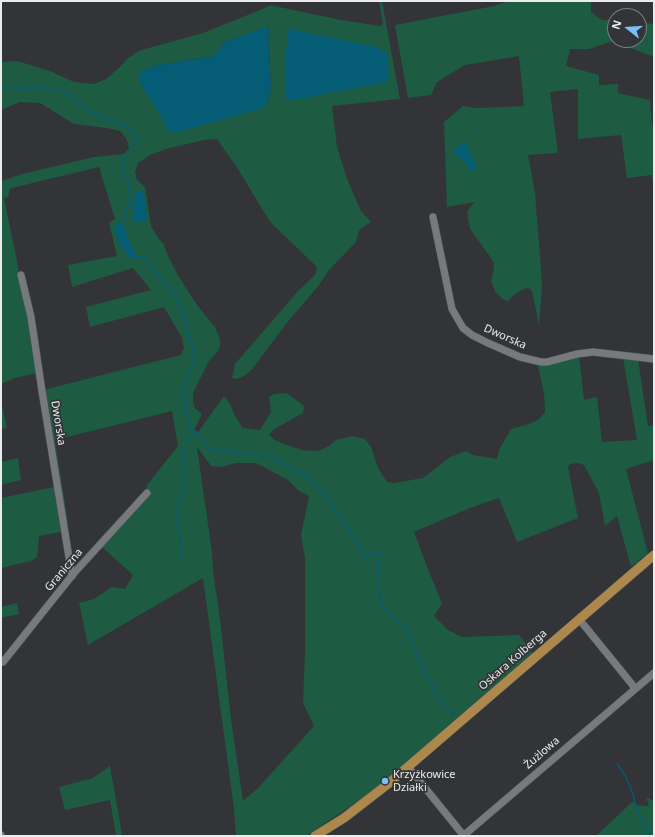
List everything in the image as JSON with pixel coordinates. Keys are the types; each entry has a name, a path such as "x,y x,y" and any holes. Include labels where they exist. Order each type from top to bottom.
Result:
{"main road":[{"name":"Oskara Kolberga","path":"315,836 344,818 409,768 654,554"}],"street":[{"name":"Dworska","path":"433,218 452,309 463,328 472,335 520,357 541,362 593,352 654,359"},
{"name":"Dworska","path":"21,275 31,317 72,576"},
{"name":"Graniczna","path":"1,662 3,662 72,576 146,493"},
{"path":"579,619 635,688"},
{"name":"Żużlowa","path":"409,768 464,836 654,672"}],"green space":[{"path":"379,1 382,1 400,99 332,106 337,147 347,179 361,211 371,222 359,230 356,242 329,270 319,285 246,375 237,379 232,378 235,364 298,291 315,275 317,267 270,222 238,169 217,139 204,140 166,149 150,155 138,163 135,172 137,180 145,187 151,226 158,238 164,244 167,254 179,277 197,305 215,327 220,340 218,351 209,361 193,393 195,408 202,414 194,430 198,432 224,396 243,428 260,430 271,412 269,397 274,394 287,393 304,406 303,413 273,430 269,435 275,440 302,450 318,451 329,446 336,440 352,436 365,439 371,447 378,468 387,482 394,483 423,478 450,457 466,451 473,455 497,459 499,450 511,429 538,420 545,412 544,394 538,366 548,365 579,356 584,400 597,397 602,442 637,440 623,358 638,359 648,426 654,425 654,460 626,469 648,553 631,567 617,516 605,526 599,493 584,465 578,463 570,464 568,467 578,518 517,542 499,498 470,508 414,532 442,603 434,616 448,630 462,637 519,635 533,653 375,790 306,836 236,836 234,809 203,578 88,645 79,603 94,599 112,587 125,589 133,575 102,547 147,497 147,485 178,446 172,411 55,440 68,523 65,524 43,390 181,355 184,348 182,338 164,307 90,327 86,307 151,290 133,268 72,287 68,265 117,256 109,223 115,219 99,167 12,188 10,189 8,197 4,198 21,288 27,310 37,373 15,378 1,384 1,181 22,174 94,157 124,154 129,148 127,140 120,131 74,124 40,103 20,102 1,110 1,62 17,61 50,71 74,82 94,84 106,79 127,59 138,51 203,33 270,5 341,20 380,26 383,24","holes":["268,26 271,88 268,102 262,108 150,98 141,84 141,72 153,66 214,56 224,42","197,447 211,466 221,467 236,463 256,463 288,480 299,491 309,496 301,535 305,559 305,652 303,703 314,726 259,787 243,801 231,719 212,552"]},
{"path":"510,1 591,1 591,12 602,20 607,20 607,43 589,49 570,49 566,66 599,75 599,85 618,84 618,93 650,100 652,125 654,126 654,193 652,175 627,178 621,135 578,139 578,89 550,92 558,153 528,155 535,193 541,269 542,287 539,325 532,291 528,287 515,294 508,301 504,300 496,293 491,281 494,269 493,261 470,229 467,212 474,202 447,207 444,122 463,106 477,108 524,106 519,56 465,65 437,82 431,95 408,98 395,25 494,6"},
{"path":"647,23 654,24 654,57 631,48 647,48"},
{"path":"1,401 7,428 1,429"},
{"path":"18,458 21,480 1,485 1,462"},
{"path":"54,487 61,532 39,536 37,557 31,561 1,568 1,498"},
{"path":"17,603 19,614 1,618 1,607"},
{"path":"110,766 122,836 116,836 110,800 65,810 59,787 93,778"},
{"path":"646,797 654,801 654,836 596,836 633,801 636,805 649,806"}],"water":[{"path":"268,26 271,88 268,102 262,108 174,133 169,131 141,84 138,77 141,72 153,66 214,56 224,42"},
{"path":"291,29 377,47 387,54 389,77 386,82 289,101 286,98 285,62 288,31"},
{"path":"466,141 468,150 477,165 473,171 469,170 466,163 452,151"},
{"path":"135,192 144,192 147,219 145,221 134,221 133,206"},
{"path":"120,222 123,224 128,239 138,258 133,259 128,256 120,244 115,227"}],"waterway":[{"path":"1,87 61,90 92,112 133,130 137,137 121,167 128,182 130,199 123,224"},
{"path":"138,257 144,256 177,299 186,321 195,358 181,393 191,427 208,448 273,458 309,478 322,492 343,520 365,556 380,553 377,587 384,608 405,627 426,676 434,683 433,690 454,715"},
{"path":"182,560 177,508 180,498 186,488 185,480 181,471 182,459 186,444 194,431"},
{"path":"617,764 625,775 633,794 638,814 651,836"}],"place":[{"name":"Krzyżkowice Działki","path":"385,781"}]}
